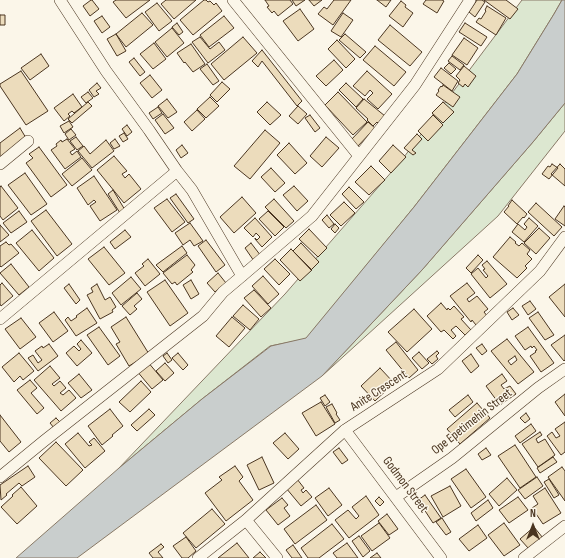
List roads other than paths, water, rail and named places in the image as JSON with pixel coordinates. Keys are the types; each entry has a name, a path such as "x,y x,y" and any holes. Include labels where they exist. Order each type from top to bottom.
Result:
{"street":[{"path":"60,0 106,71 192,190 242,276"},
{"path":"234,0 359,156"},
{"path":"0,477 44,440 203,316 223,292 312,216 415,85 470,0"},
{"path":"0,164 28,141"},
{"path":"0,319 177,171"},
{"name":"Anite Crescent","path":"198,558 246,520 345,430 438,369 540,271 565,237"},
{"name":"Ope Epetimehin Street","path":"396,497 452,458 538,388 565,369"},
{"name":"Godmon Street","path":"345,430 441,558"},
{"path":"246,520 277,558"},
{"path":"524,558 565,526"}]}
